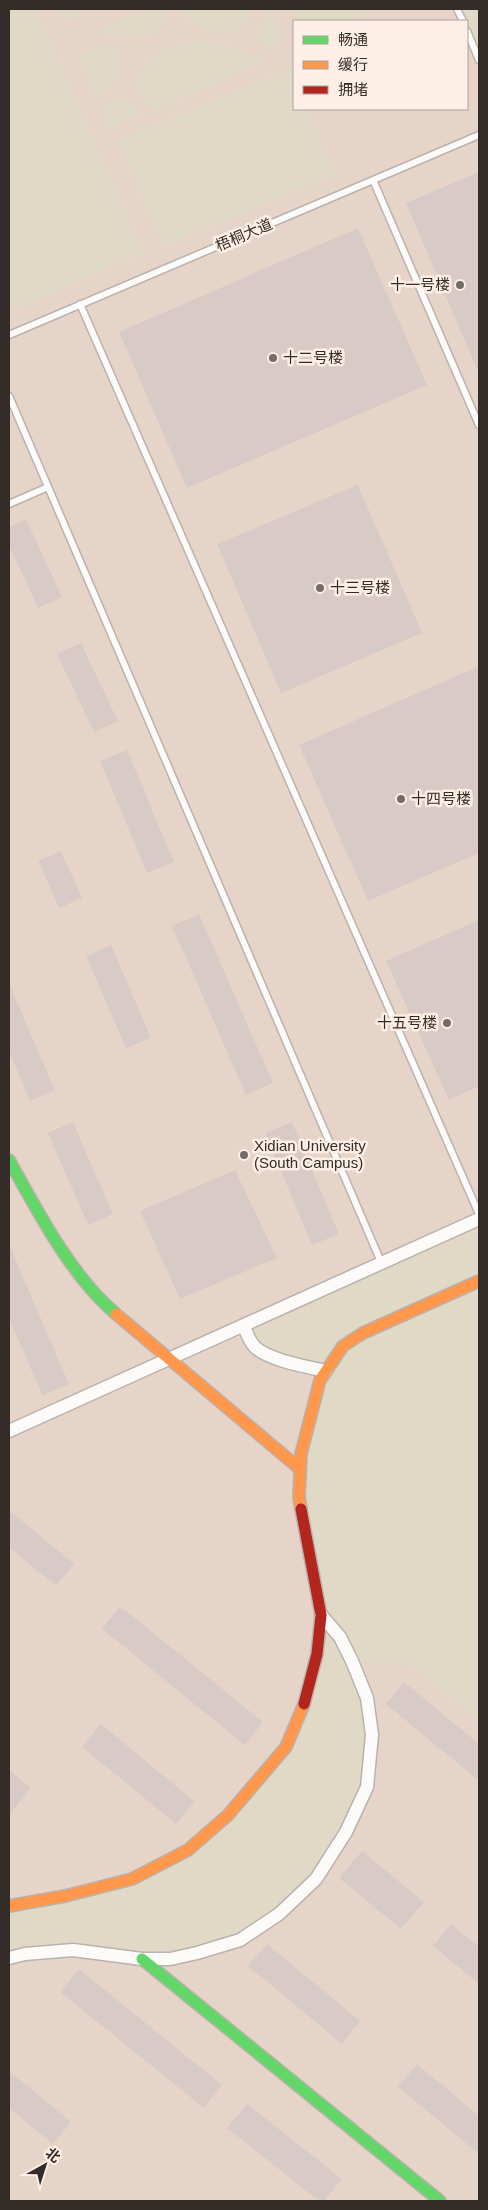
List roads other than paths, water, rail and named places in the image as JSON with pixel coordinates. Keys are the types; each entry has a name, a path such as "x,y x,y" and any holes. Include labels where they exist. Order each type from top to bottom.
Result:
{"street":[{"path":"9,1160 50,1234 102,1302 300,1469"},
{"path":"9,1431 479,1219"},
{"path":"9,1906 65,1896 132,1879 188,1850 228,1814 262,1777 289,1740 302,1710 317,1654 321,1614 299,1497 301,1454 320,1380 343,1346 363,1333 479,1281"},
{"path":"244,1326 249,1339 256,1349 301,1366 326,1371"},
{"path":"9,1958 25,1954 73,1950 142,1959 170,1959 240,1940 279,1914 316,1880 346,1832 367,1787 372,1735 367,1698 352,1661 340,1637 321,1614"},
{"path":"142,1959 440,2201"}],"lane":[{"path":"468,33 479,60"},
{"name":"梧桐大道","path":"9,335 479,135"},
{"path":"373,180 479,425"},
{"path":"80,304 479,1214"},
{"path":"9,396 381,1262"},
{"path":"9,504 48,488"}],"place":[{"name":"十一号楼","path":"460,285"},
{"name":"十二号楼","path":"273,358"},
{"name":"十三号楼","path":"320,588"},
{"name":"十四号楼","path":"401,799"},
{"name":"十五号楼","path":"447,1023"},
{"name":"Xidian University (South Campus)","path":"244,1155"}]}
